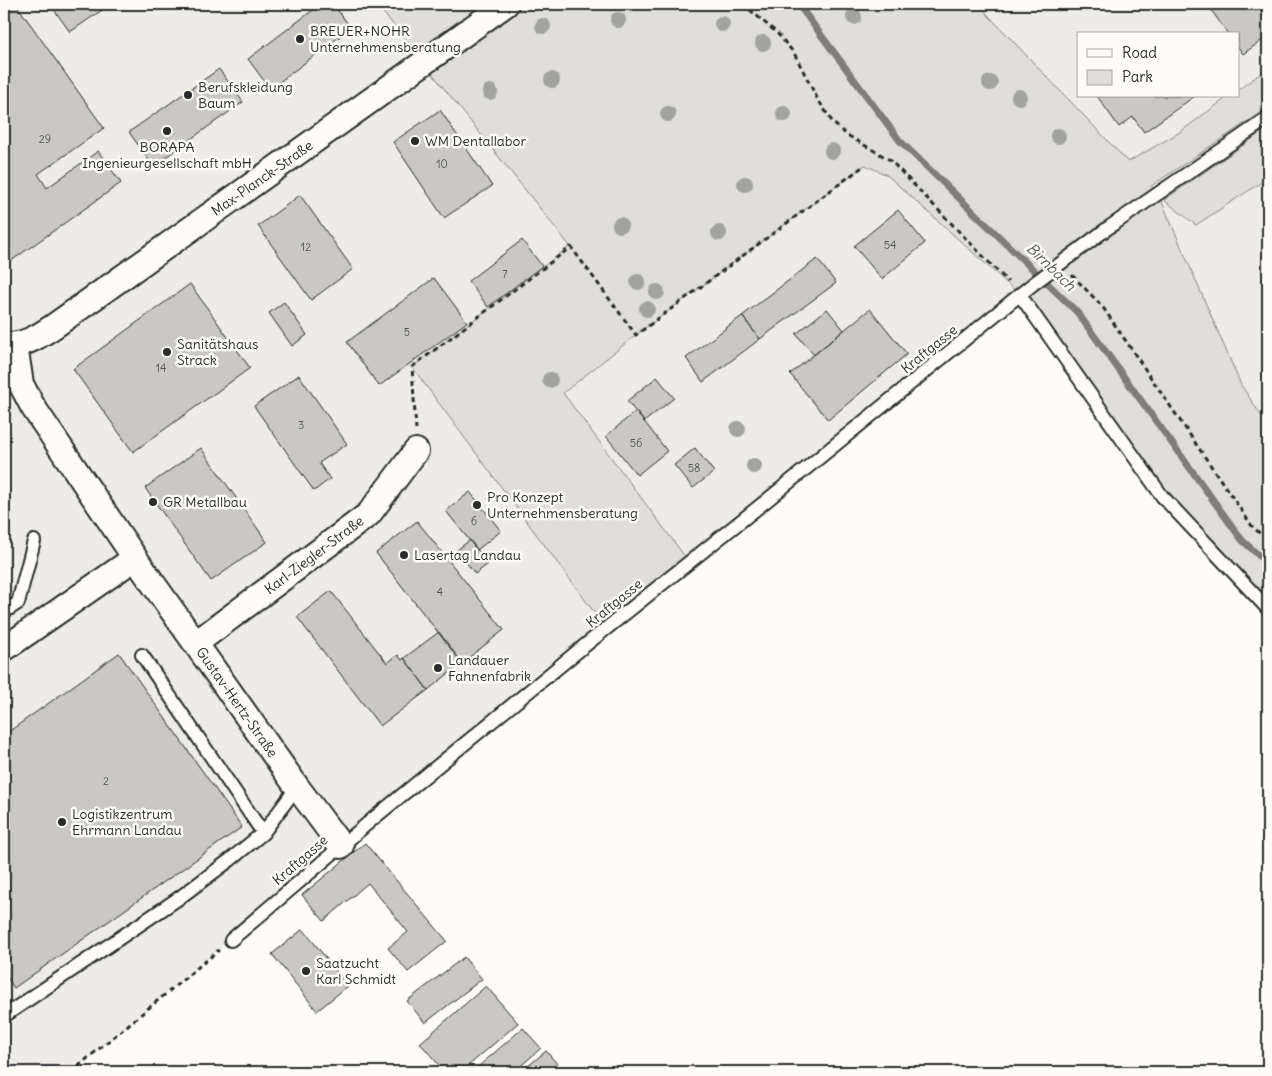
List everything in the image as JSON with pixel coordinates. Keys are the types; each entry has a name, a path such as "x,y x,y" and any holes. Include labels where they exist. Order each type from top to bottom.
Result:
{"street":[{"name":"Max-Planck-Straße","path":"9,344 31,340 57,324 506,4"},
{"name":"Gustav-Hertz-Straße","path":"9,344 21,384 34,407 136,558 341,846"},
{"name":"Karl-Ziegler-Straße","path":"196,643 369,514 416,451"},
{"path":"4,649 136,558"}],"lane":[{"name":"Kraftgasse","path":"231,940 341,846 578,651 1047,272 1268,118"},
{"path":"1020,295 1162,496 1268,609"},
{"path":"4,612 18,603 34,541"},
{"path":"142,655 263,833"},
{"path":"4,1016 19,1008 179,898 263,833 297,786"}],"path":[{"path":"743,4 777,33 794,53 816,98 833,123 847,135 890,160 1020,295"},
{"path":"416,451 412,367 570,247 636,335 865,165"},
{"path":"1060,262 1102,306 1252,526 1268,542"},
{"path":"71,1072 231,940"}],"shaded area":[{"path":"4,4 1268,4 1268,426 1241,385 1060,262 231,940 73,1072 4,1072"}],"green space":[{"path":"376,4 980,4 988,15 1128,162 1180,132 1226,98 1240,98 1240,89 1268,68 1268,108 1151,186 1158,193 1241,385 1268,426 1268,609 1194,530 1020,295 887,175 865,165 636,335 563,393 689,562 606,628 412,367 570,246 423,60"},
{"path":"1268,128 1268,178 1196,225 1164,200"}],"building":[{"path":"4,4 16,4 104,128 38,174 47,188 98,151 121,183 4,266 4,219 8,216 4,210"},
{"path":"50,4 111,4 70,32"},
{"path":"321,4 333,4 351,28 270,89 248,59"},
{"path":"1207,4 1268,4 1268,36 1243,54 1240,50 1240,32 1227,32"},
{"path":"219,69 243,102 153,166 129,132"},
{"path":"1098,98 1192,98 1144,132 1133,117 1119,127"},
{"path":"440,110 492,186 444,218 393,142"},
{"path":"300,195 353,269 311,300 258,226"},
{"path":"898,210 925,243 882,279 854,246"},
{"path":"522,240 542,266 488,307 468,281"},
{"path":"817,259 836,283 760,339 742,316"},
{"path":"434,278 467,322 379,386 347,342"},
{"path":"190,284 250,368 133,452 73,369"},
{"path":"284,302 307,335 292,346 269,313"},
{"path":"827,309 844,330 814,355 796,334"},
{"path":"870,309 907,354 828,420 790,374"},
{"path":"742,316 760,339 703,382 686,358"},
{"path":"299,375 347,444 319,463 330,479 314,491 254,406"},
{"path":"657,377 674,398 644,422 627,401"},
{"path":"636,411 667,451 637,475 606,436"},
{"path":"201,448 267,542 211,581 145,488"},
{"path":"695,448 714,472 693,488 674,465"},
{"path":"470,492 501,531 477,550 446,511"},
{"path":"417,521 504,630 462,663 376,553"},
{"path":"470,540 488,564 475,574 457,550"},
{"path":"331,591 387,663 398,655 402,660 404,658 428,690 380,726 297,617"},
{"path":"439,632 462,663 428,690 404,658"},
{"path":"119,653 242,827 14,988 4,973 4,735"},
{"path":"365,843 447,941 408,972 388,948 408,932 368,883 324,921 302,895"},
{"path":"303,929 348,986 317,1011 272,954"},
{"path":"464,957 482,979 425,1023 407,1001"},
{"path":"486,986 518,1023 461,1072 445,1072 420,1043"},
{"path":"523,1028 541,1048 514,1072 472,1072"},
{"path":"546,1051 564,1072 521,1072"}],"waterway":[{"name":"Birnbach","path":"798,4 900,141 1077,312 1242,540 1268,564"}],"place":[{"name":"BREUER+NOHR Unternehmensberatung","path":"300,39"},
{"name":"Berufskleidung Baum","path":"188,95"},
{"name":"BORAPA Ingenieurgesellschaft mbH","path":"167,131"},
{"name":"WM Dentallabor","path":"415,141"},
{"name":"Sanitätshaus Strack","path":"167,352"},
{"name":"GR Metallbau","path":"153,502"},
{"name":"Pro Konzept Unternehmensberatung","path":"477,505"},
{"name":"Lasertag Landau","path":"404,555"},
{"name":"Landauer Fahnenfabrik","path":"438,668"},
{"name":"Logistikzentrum Ehrmann Landau","path":"62,822"},
{"name":"Saatzucht Karl Schmidt","path":"306,971"}]}
